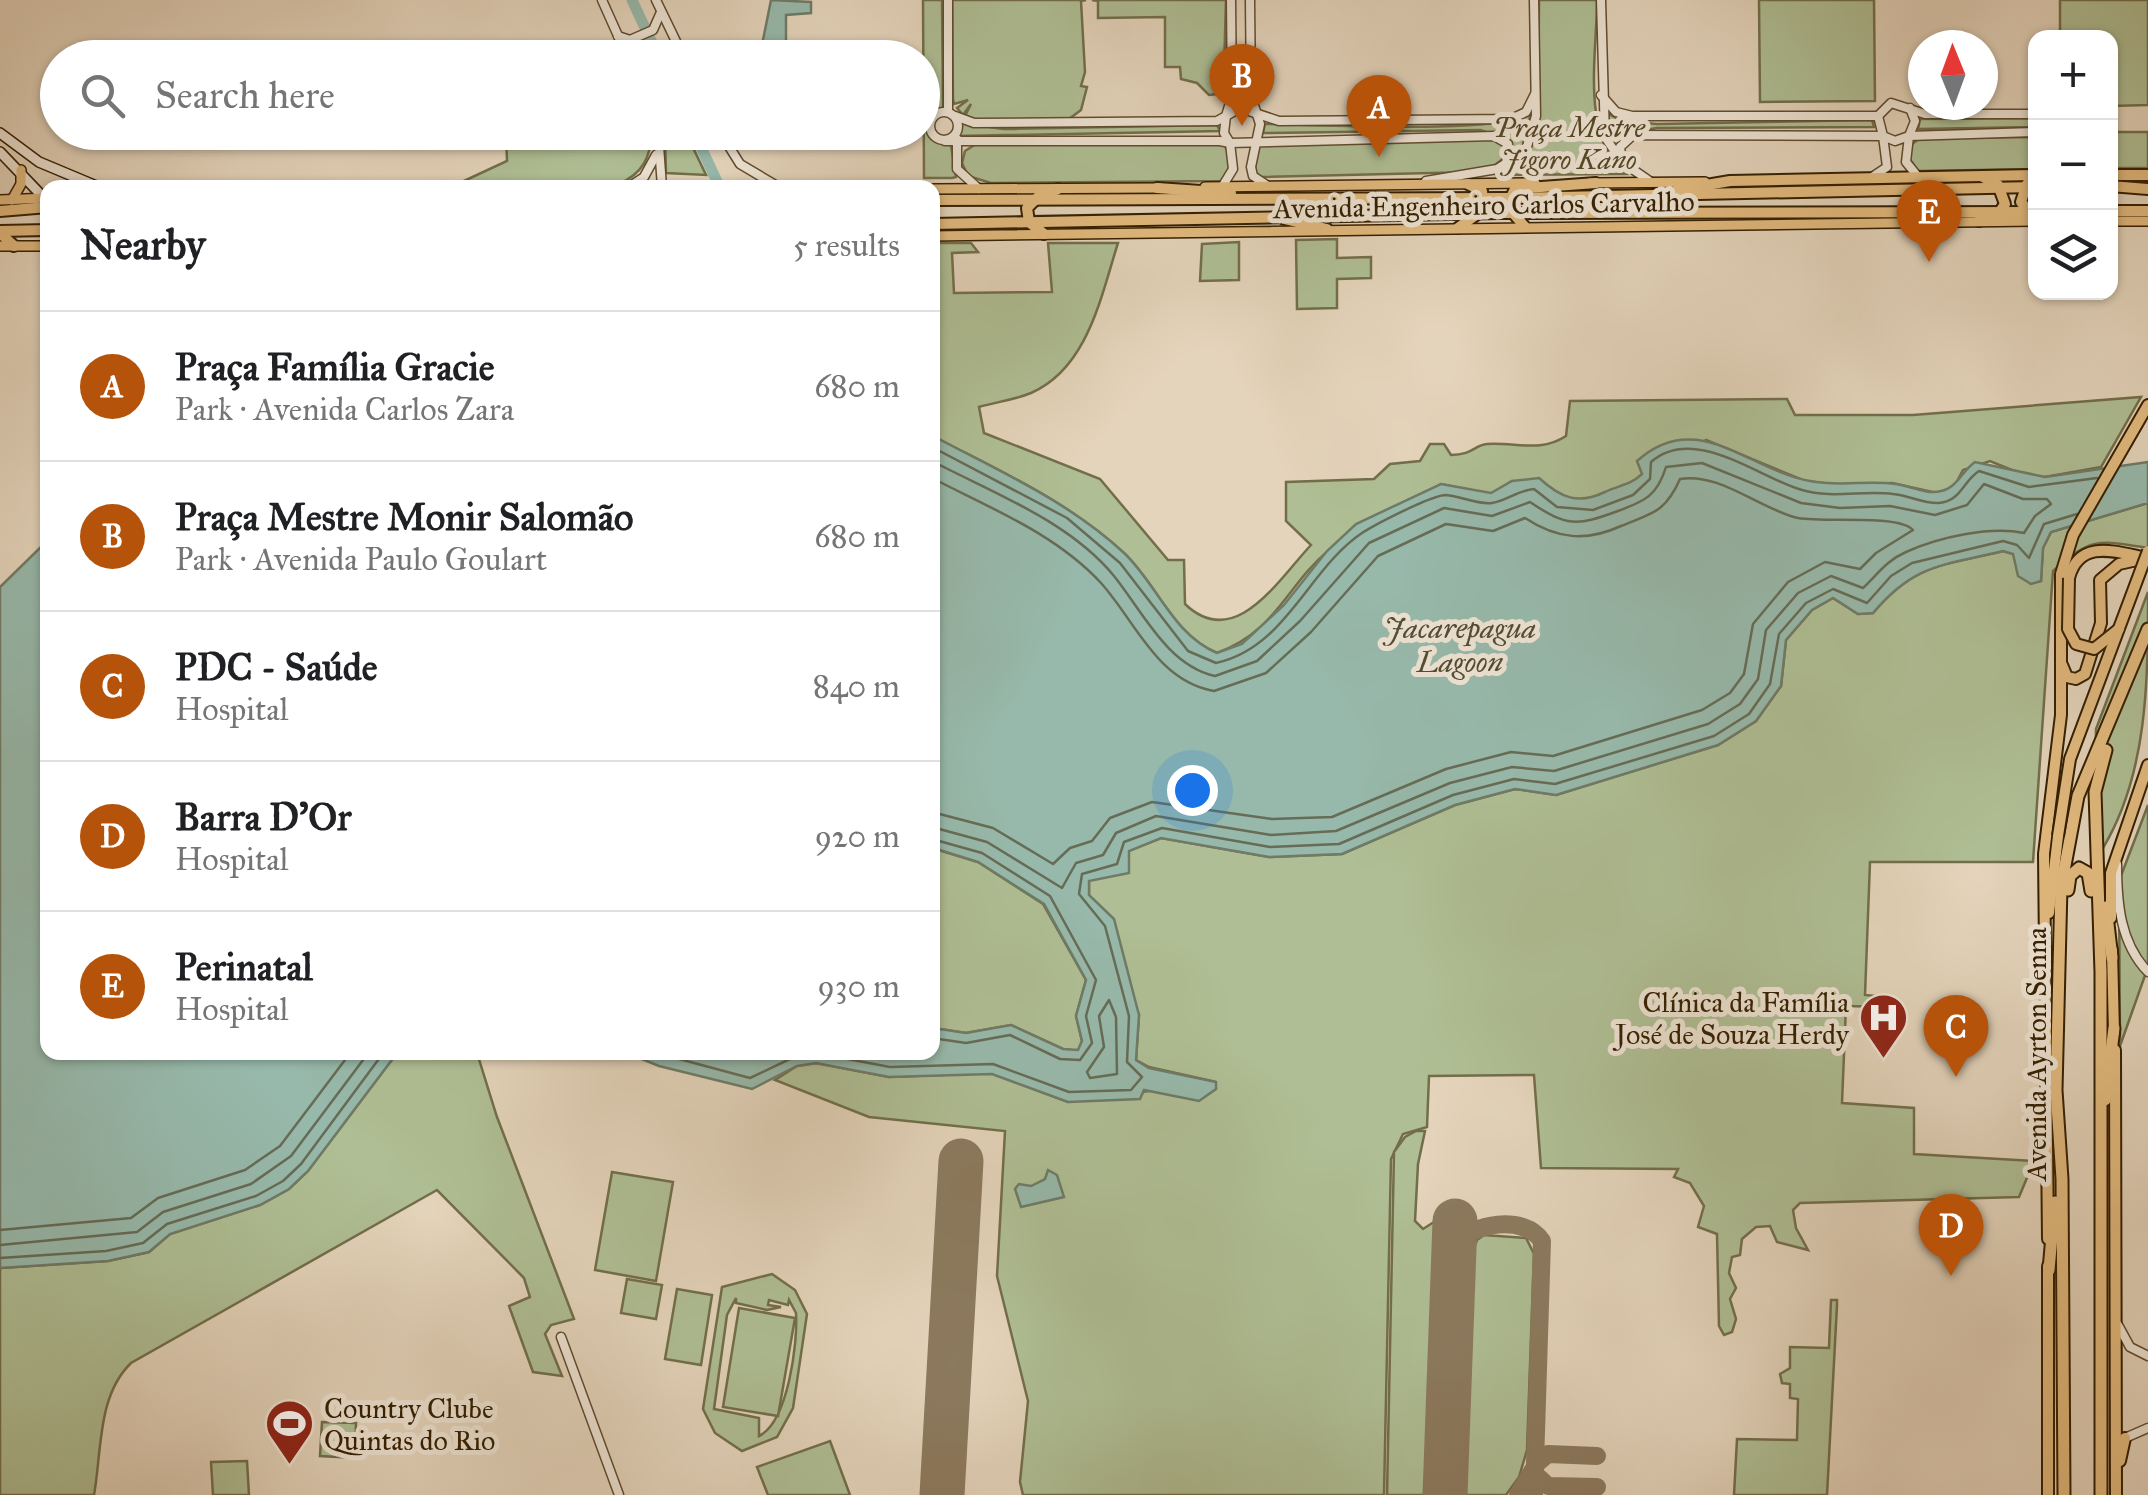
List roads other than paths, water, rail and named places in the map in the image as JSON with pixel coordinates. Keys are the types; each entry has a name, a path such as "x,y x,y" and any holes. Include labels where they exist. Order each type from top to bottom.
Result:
{"highway":[{"path":"2118,174 2148,174"},
{"name":"Avenida Engenheiro Carlos Carvalho","path":"1730,181 1982,177 2028,182"},
{"path":"1978,221 2002,210 2002,190 1982,177"},
{"path":"1825,180 1897,193"},
{"path":"1641,195 1730,181"},
{"path":"1525,227 1510,213 1508,198 1520,187 1596,182"},
{"name":"Avenida Engenheiro Carlos Carvalho","path":"940,200 1897,193 2002,190 2028,183"},
{"path":"1458,228 1482,214 1485,198 1479,188 1468,184"},
{"path":"2118,186 2148,188"},
{"path":"1157,188 1346,198"},
{"path":"2028,188 2020,197 2028,209"},
{"path":"1044,234 1029,222 1026,213 1033,200 1058,189"},
{"path":"0,211 40,202"},
{"path":"2118,211 2148,211"},
{"name":"Avenida Engenheiro Carlos Carvalho","path":"940,224 1510,213 2028,212"},
{"path":"1263,216 1327,229"},
{"path":"0,232 40,230"},
{"path":"0,232 14,246"},
{"name":"Avenida Ayrton Senna","path":"2048,1495 2044,854 2061,715 2061,574 2079,524 2148,405"},
{"path":"2119,628 2094,648 2076,644 2068,629 2069,578 2078,558 2088,552 2148,555"},
{"path":"2059,654 2067,676 2076,679 2085,674 2102,623 2100,580 2119,564 2148,555"},
{"name":"Avenida Ayrton Senna","path":"2046,933 2070,759 2148,555"},
{"name":"Avenida Ayrton Senna","path":"2101,1495 2102,972 2095,792 2105,741 2148,629"},
{"name":"Avenida Ayrton Senna","path":"2064,1495 2062,1179 2056,1090 2061,887 2078,796 2148,649"},
{"path":"2116,1495 2111,874 2148,765"},
{"path":"2096,854 2112,958"},
{"path":"2061,956 2070,876 2082,868 2091,882 2099,1030"},
{"path":"2100,1123 2114,1028"},
{"path":"2048,1270 2062,1179"},
{"path":"2116,1476 2125,1438"}],"main road":[{"path":"0,134 39,162 82,180"},
{"path":"0,152 40,193"},
{"path":"12,200 20,184 21,170"},
{"name":"Avenida Engenheiro Carlos Carvalho","path":"940,189 1730,181"},
{"path":"0,200 40,201"},
{"name":"Avenida Engenheiro Carlos Carvalho","path":"940,236 2028,220"},
{"path":"2118,220 2148,220"},
{"path":"0,246 40,246"}],"street":[{"path":"602,0 620,40"},
{"path":"656,0 675,40"},
{"path":"948,0 956,161 961,175 980,189"},
{"path":"1222,187 1234,166 1224,132 1232,84 1231,0"},
{"path":"1250,0 1250,84 1260,124 1252,172 1268,186"},
{"path":"1410,184 1506,166 1520,157 1531,141 1534,0"},
{"path":"1602,0 1601,94 1605,137 1622,162 1650,182"},
{"path":"618,36 630,40 653,30 662,12"},
{"path":"1232,84 1241,89 1250,84"},
{"path":"940,114 952,114 974,123 1204,122 1240,108 1279,122 1511,119 1526,112 1535,94"},
{"path":"1601,94 1616,112 1632,116 1878,116 1891,103 1908,107"},
{"path":"1998,114 2028,114"},
{"path":"1868,179 1886,167 1878,116"},
{"path":"1914,120 1906,162 1919,178"},
{"path":"1622,162 1620,146 1633,135 1884,136 1895,141 1909,136 2028,132"},
{"path":"940,139 1230,142 1245,146 1255,140 1494,136 1508,144 1506,166"},
{"path":"956,161 963,149 982,140"},
{"path":"732,150 744,168 766,180"},
{"path":"658,151 660,180"},
{"path":"639,180 658,151"},
{"path":"2117,854 2122,922 2137,960 2148,972"},
{"path":"2114,1314 2130,1347 2148,1356"},
{"path":"561,1338 619,1495"},
{"path":"2125,1438 2148,1428"}],"water":[{"path":"771,0 811,2 811,13 786,15 786,40 763,40"},
{"name":"Jacarepagua Lagoon","path":"940,440 1032,488 1102,534 1136,565 1177,622 1217,653 1242,644 1284,605 1327,551 1356,524 1441,484 1491,493 1512,481 1539,478 1562,495 1586,498 1633,481 1642,474 1637,461 1659,446 1681,440 1723,447 1810,481 1885,483 1930,492 1951,486 1975,462 2045,477 2148,462 2148,503 2051,532 2043,548 2041,581 2031,584 2018,576 2013,554 2003,551 1917,575 1873,613 1858,614 1833,598 1812,610 1786,640 1781,686 1756,721 1718,745 1556,795 1515,789 1455,805 1342,854 1269,857 1161,838 1129,851 1129,873 1089,881 1089,895 1114,919 1139,1015 1136,1060 1149,1068 1216,1082 1216,1089 1199,1101 1144,1090 1140,1099 1068,1102 992,1074 889,1077 816,1063 797,1066 752,1089 644,1060 940,1060 940,1029 966,1033 1011,1025 1063,1049 1078,1050 1082,1041 1076,1016 1086,980 1044,904 978,862 940,850"},
{"path":"40,548 40,1060 392,1060 308,1171 289,1189 260,1205 170,1234 149,1252 108,1261 0,1268 0,587"},
{"path":"1048,1170 1057,1175 1064,1197 1021,1207 1015,1189 1019,1184 1031,1186 1045,1179"}],"waterway":[{"path":"632,0 651,40"},
{"path":"702,150 716,180"}],"place":[{"name":"Praça Mestre Monir Salomão","path":"1242,126"},
{"name":"Praça Família Gracie","path":"1379,157"},
{"name":"Perinatal","path":"1929,262"},
{"name":"Clínica da Família José de Souza Herdy","path":"1884,1060"},
{"name":"PDC - Saúde","path":"1956,1077"},
{"name":"Barra D'Or","path":"1951,1276"},
{"name":"Country Clube Quintas do Rio","path":"289,1466"}],"park label":[{"name":"Praça Mestre Jigoro Kano","path":"1569,143"}]}
